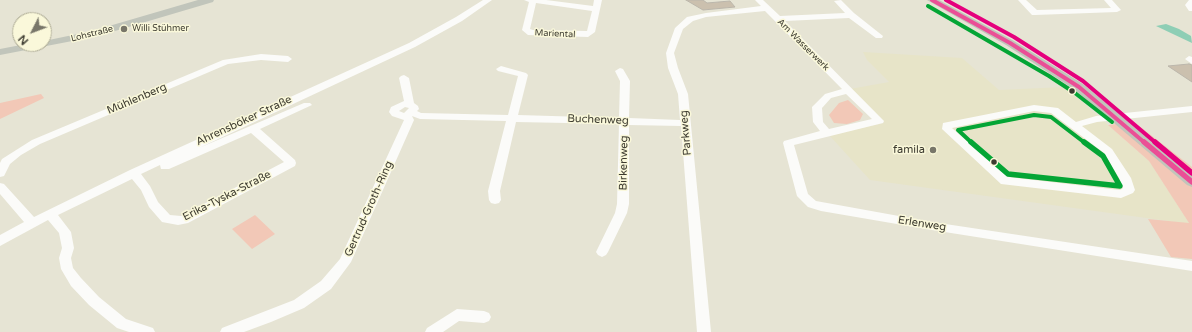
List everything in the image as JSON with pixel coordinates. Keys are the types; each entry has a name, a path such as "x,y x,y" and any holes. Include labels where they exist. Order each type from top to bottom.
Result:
{"main road":[{"name":"Lohstraße","path":"52,42 94,34 209,0"},
{"path":"932,0 1080,87 1192,182"},
{"name":"Lohstraße","path":"0,52 12,50"}],"street":[{"name":"Ahrensböker Straße","path":"0,241 50,214 407,48 459,19 488,0"},
{"name":"Mariental","path":"596,9 530,0 526,30 531,33 588,34 591,32 598,0"},
{"name":"Am Wasserwerk","path":"759,0 879,121"},
{"path":"1022,0 1035,13 1117,10 1108,0"},
{"path":"1192,1 1189,5 1192,9"},
{"path":"838,2 851,15 880,36"},
{"name":"Parkweg","path":"704,332 683,94 673,68 670,53 679,28 684,23 698,16 766,8"},
{"path":"777,19 851,15"},
{"name":"Mühlenberg","path":"0,173 6,162 17,153 36,142 226,62 261,57 288,59"},
{"path":"495,200 494,190 511,118 524,75 501,68"},
{"name":"Birkenweg","path":"602,252 621,213 623,204 626,81 620,71"},
{"name":"Gertrud-Groth-Ring","path":"227,332 299,304 326,285 345,262 409,120 404,78"},
{"path":"827,133 818,122 817,107 828,96 849,90"},
{"name":"Ahrensböker Straße","path":"135,175 253,129 308,105"},
{"path":"1034,108 1054,110 1075,125 1108,151 1125,178 1129,190 1121,194 1005,181 953,136 947,129 946,124 1034,108"},
{"path":"1075,125 1096,119 1116,116 1192,109"},
{"path":"409,111 420,116 511,118"},
{"name":"Buchenweg","path":"511,118 685,123"},
{"name":"Erlenweg","path":"879,121 806,137 788,143 803,196 812,204 821,207 932,226 1192,266"},
{"name":"Erika-Tyska-Straße","path":"135,175 146,189 153,204 166,219 178,221 184,220 291,163 253,129"},
{"path":"0,187 32,223"},
{"path":"50,214 65,232 68,248 65,258 67,269 76,282 94,301 122,324 148,332"},
{"path":"432,332 457,315 484,317"}],"shaded area":[{"path":"1166,24 1191,36 1192,43 1156,26"},
{"path":"863,52 962,58 999,90 1065,87 1149,161 1190,224 870,180 829,135 884,123 850,89 889,82 867,60"},
{"path":"41,94 44,98 0,119 0,103"},
{"path":"848,100 863,114 860,120 847,124 834,123 829,115 839,103"},
{"path":"1134,122 1192,167 1192,259 1171,257 1148,219 1189,223 1149,161 1108,125"},
{"path":"255,215 275,234 252,249 232,229"}],"building":[{"path":"686,0 703,0 707,3 730,1 735,7 703,10"},
{"path":"1192,65 1192,82 1168,66"}],"transit line":[{"path":"932,0 1010,43 1079,87 1192,182"},
{"path":"946,0 1014,37 1083,81 1192,173"},
{"path":"928,6 1049,76 1075,93 1112,122"},
{"path":"1034,115 1051,117 1103,156 1120,186 1008,174 958,130 1034,115"}],"place":[{"name":"Willi Stühmer","path":"124,29"},
{"name":"famila","path":"933,150"}]}
